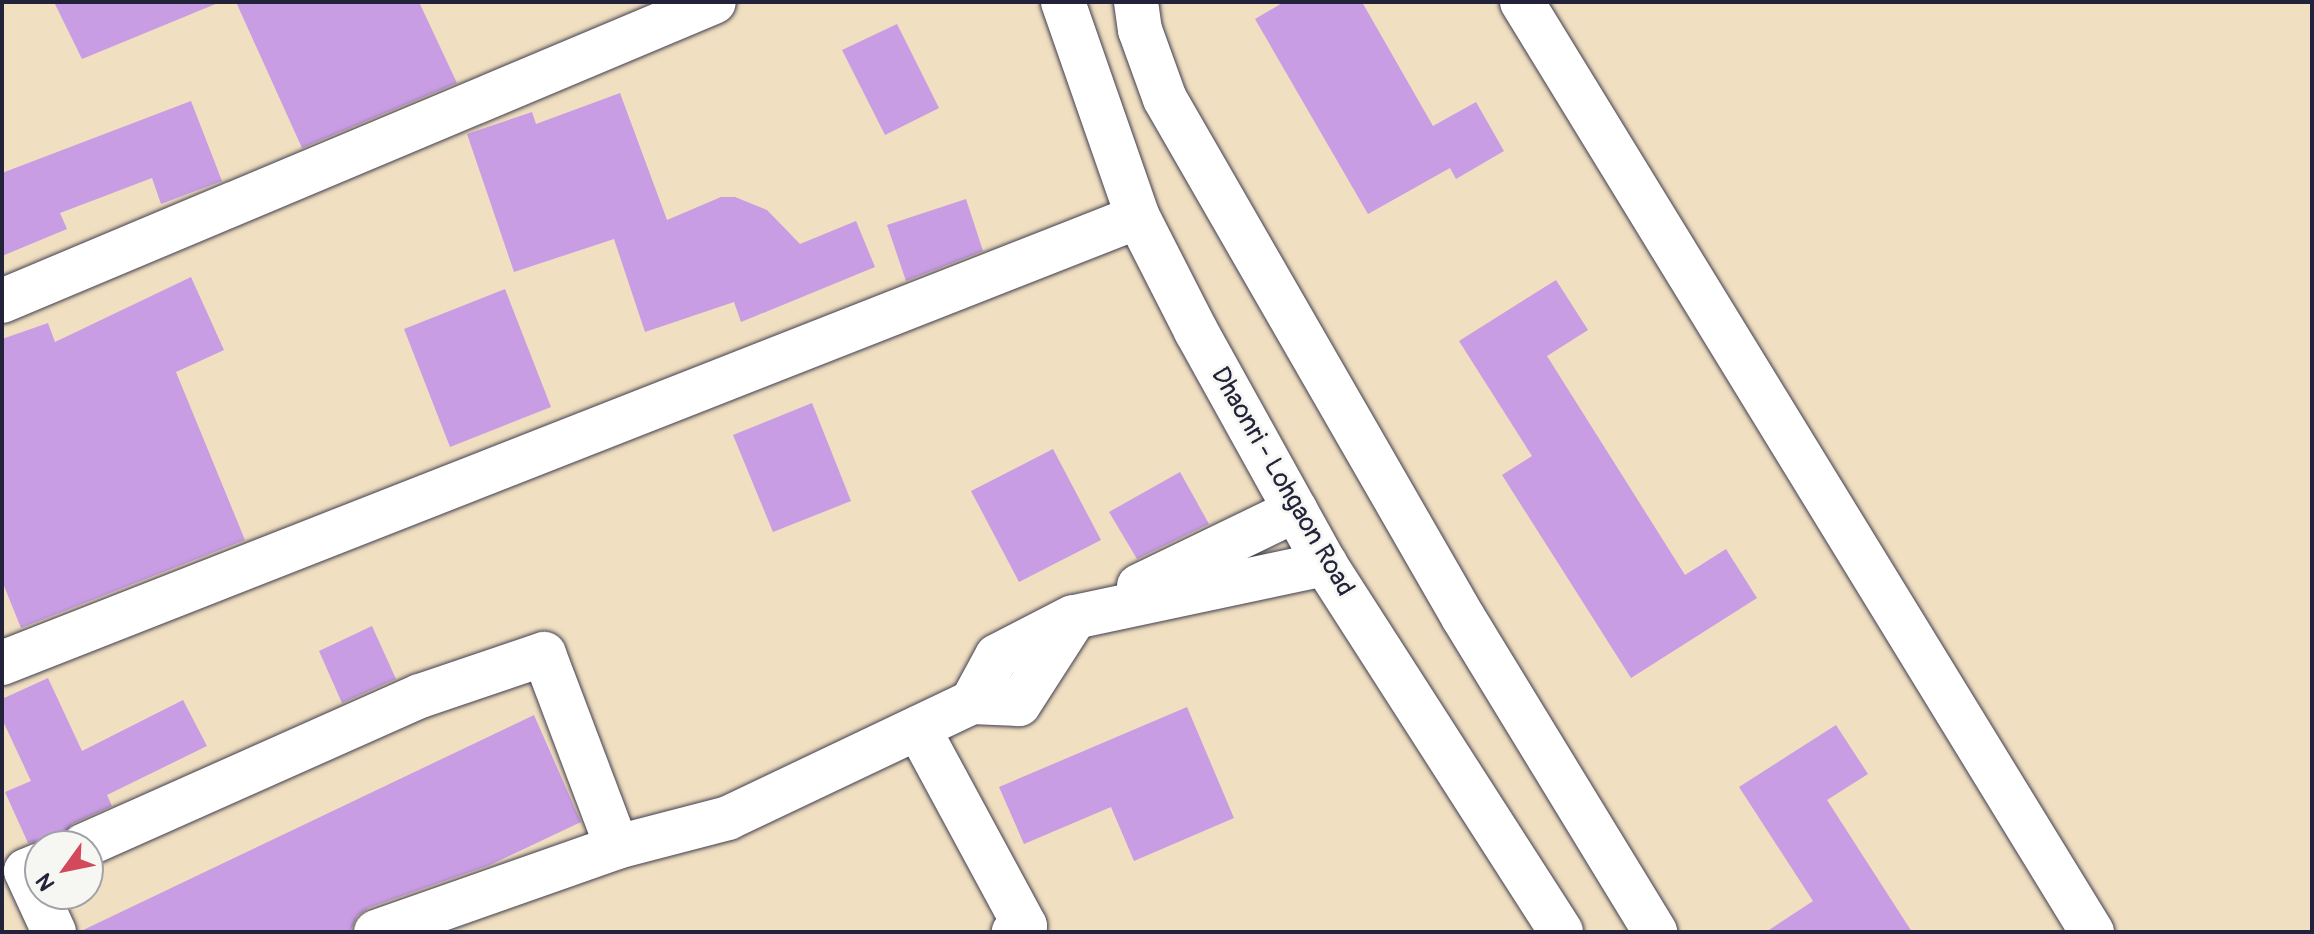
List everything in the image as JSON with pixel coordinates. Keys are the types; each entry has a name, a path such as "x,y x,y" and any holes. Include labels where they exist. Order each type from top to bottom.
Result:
{"street":[{"path":"2,301 714,2"},
{"name":"Dhaonri - Lohgaon Road","path":"1063,2 1138,217 1325,564 1561,932"},
{"path":"1136,2 1140,30 1165,99 1463,617 1655,932"},
{"path":"1522,2 2092,932"},
{"path":"2,663 1138,217"},
{"path":"376,932 617,847 728,818 972,702 1019,704 1075,617 1296,510"},
{"path":"1075,617 1325,564"},
{"path":"104,837 420,696 544,654 617,847"},
{"path":"918,728 1022,930"},
{"path":"44,910 54,932"}],"building":[{"path":"54,2 218,2 218,3 82,59"},
{"path":"236,2 419,2 457,83 302,148"},
{"path":"1284,2 1362,2 1433,126 1476,102 1504,151 1456,179 1450,168 1368,214 1255,19"},
{"path":"897,24 939,108 885,135 842,50"},
{"path":"620,93 667,220 721,197 735,197 767,210 800,244 856,221 875,267 741,322 734,302 645,332 614,239 514,272 467,134 532,112 536,124"},
{"path":"191,101 222,181 161,204 152,178 60,213 67,229 2,256 2,173"},
{"path":"966,199 983,251 906,281 887,225"},
{"path":"191,277 224,350 176,372 245,540 21,628 2,581 2,339 48,323 55,342"},
{"path":"1556,280 1588,330 1547,356 1685,575 1726,549 1757,598 1631,678 1502,475 1532,456 1459,341"},
{"path":"505,289 551,407 450,447 404,329"},
{"path":"812,403 851,501 773,532 733,435"},
{"path":"1053,449 1101,540 1019,582 971,491"},
{"path":"1180,472 1209,524 1137,559 1109,512"},
{"path":"372,626 396,679 342,703 319,651"},
{"path":"48,678 82,751 183,700 207,746 107,795 112,806 72,824 67,830 24,830 24,834 5,792 31,781 2,719 2,699"},
{"path":"1187,707 1234,818 1134,861 1111,807 1024,844 999,787"},
{"path":"534,715 581,822 490,865 368,908 357,916 350,932 79,932"},
{"path":"1836,725 1868,774 1827,800 1912,932 1766,932 1813,901 1739,787"}]}
